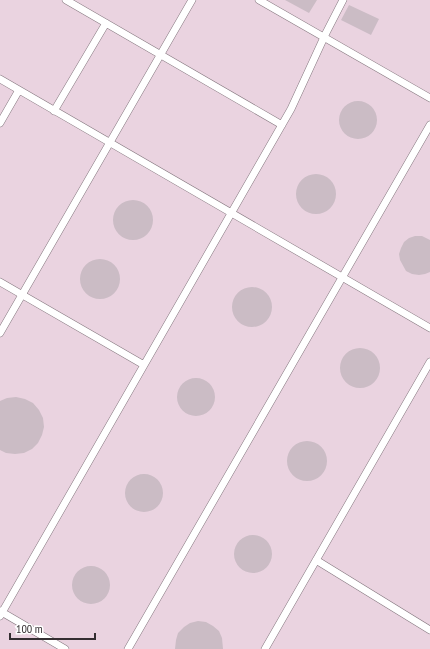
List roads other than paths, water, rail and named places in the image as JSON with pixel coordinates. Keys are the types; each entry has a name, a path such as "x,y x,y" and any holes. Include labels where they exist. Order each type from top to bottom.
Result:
{"lane":[{"path":"0,333 192,0"},
{"path":"259,0 430,98"},
{"path":"65,649 1,613 282,125 343,0"},
{"path":"69,1 282,125"},
{"path":"54,111 106,23"},
{"path":"0,80 430,328"},
{"path":"0,123 19,90"},
{"path":"128,649 430,125"},
{"path":"0,282 144,365"},
{"path":"265,649 430,362"},
{"path":"316,560 430,630"}]}
